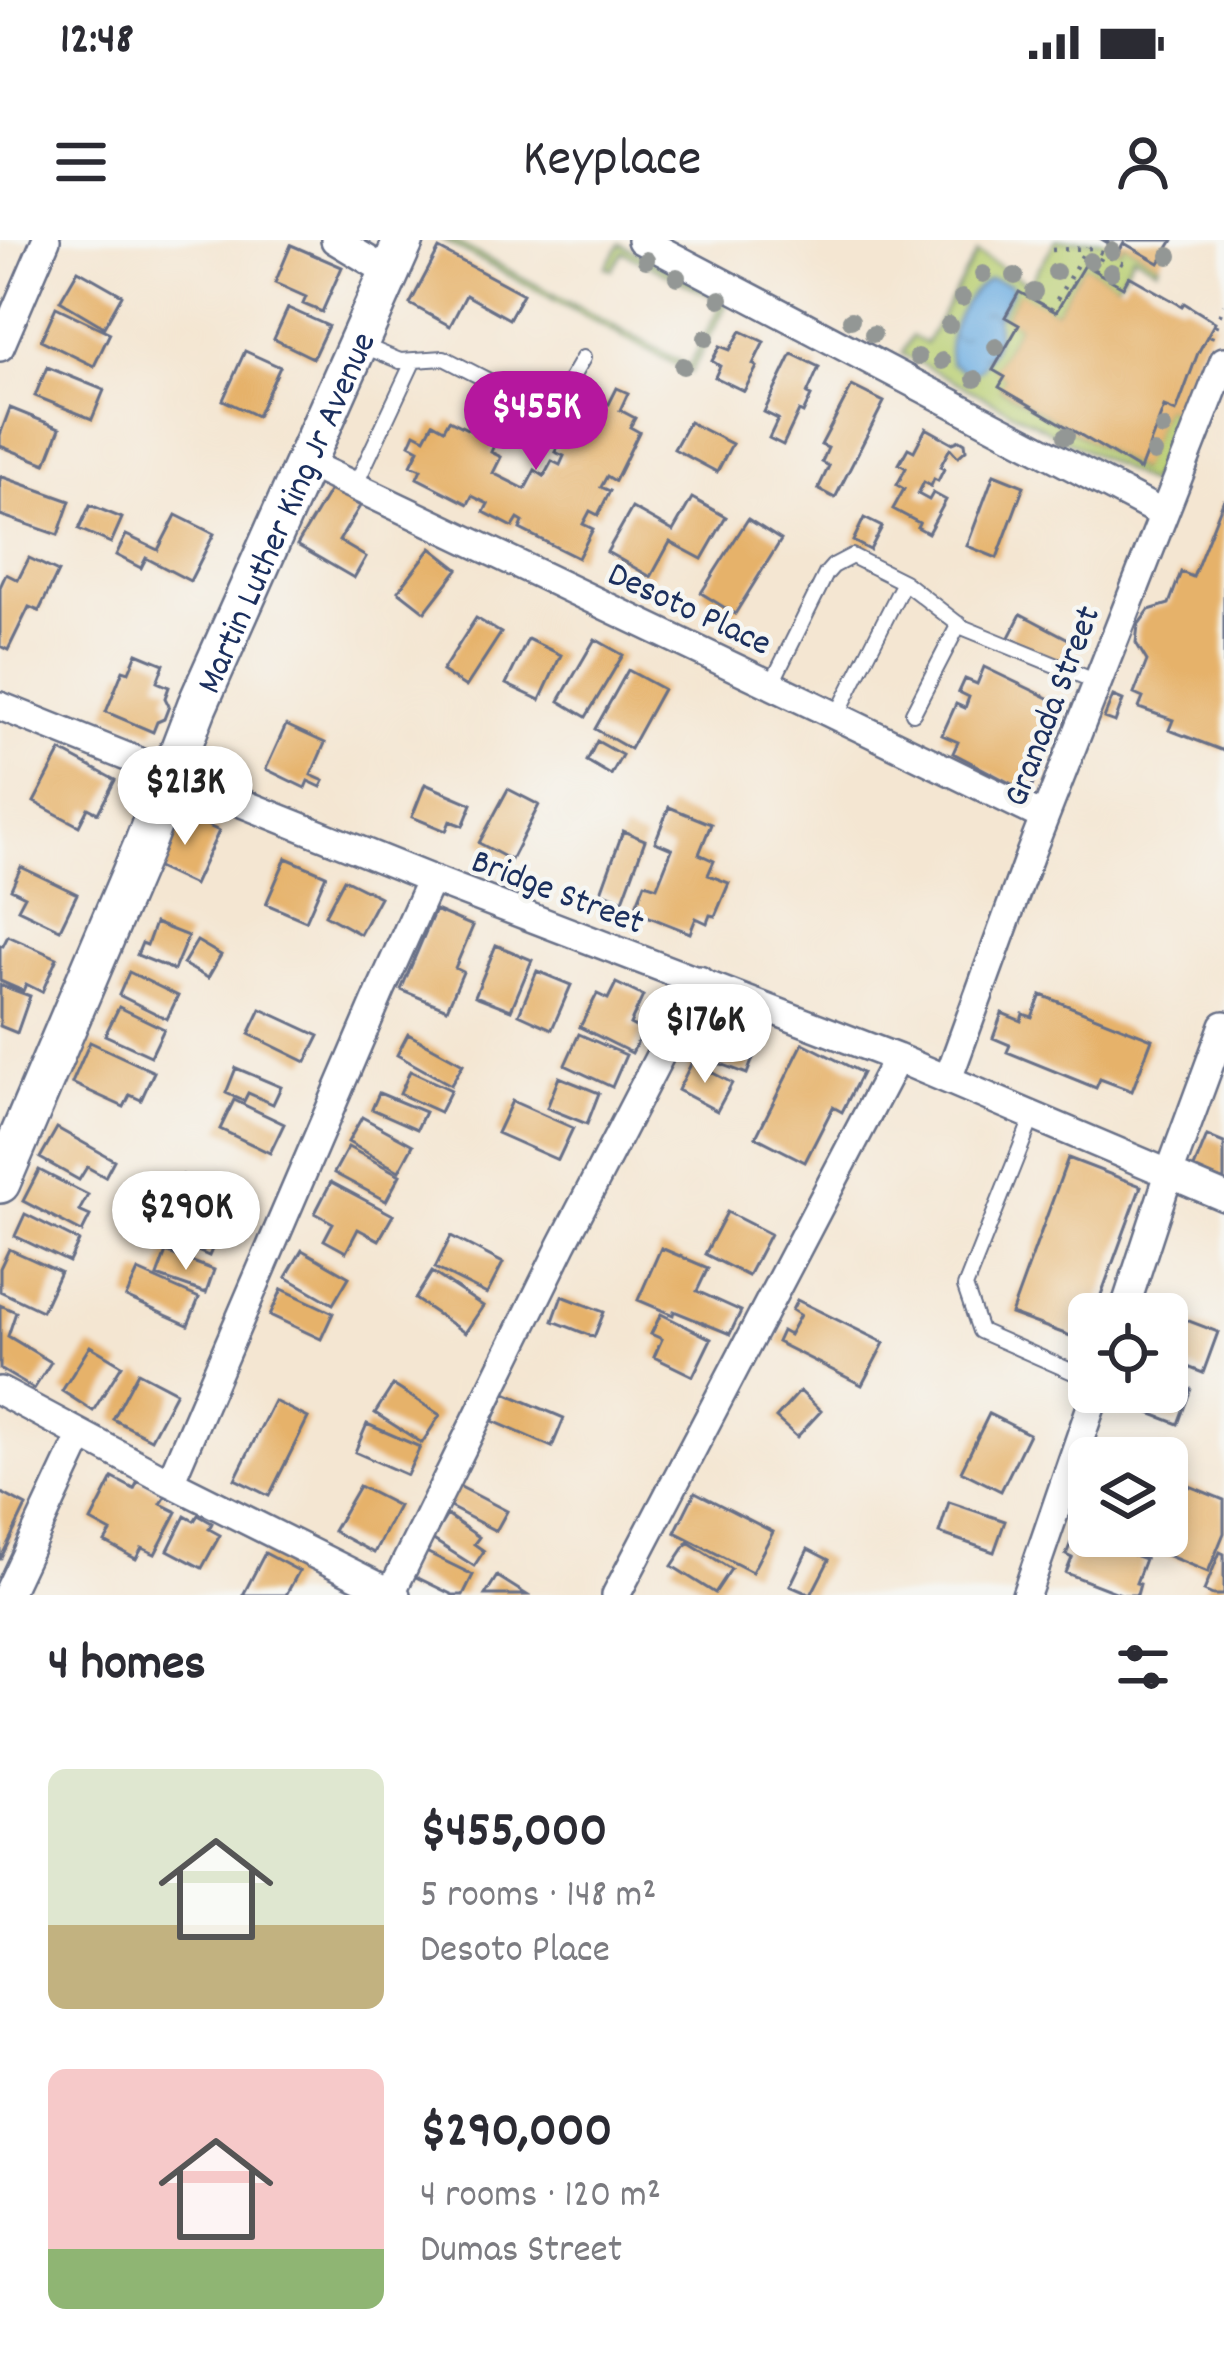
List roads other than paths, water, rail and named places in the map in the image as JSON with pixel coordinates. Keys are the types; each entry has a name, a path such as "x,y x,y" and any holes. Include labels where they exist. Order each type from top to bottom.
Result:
{"street":[{"path":"3,331 46,240"},
{"path":"334,240 397,256"},
{"path":"641,240 1163,514"},
{"name":"Martin Luther King Jr Avenue","path":"0,1183 197,706 397,256"},
{"name":"Granada Street","path":"948,1079 1044,817 1224,361"},
{"name":"Desoto Place","path":"306,464 1044,817"},
{"name":"Bridge Street","path":"0,706 431,879 897,1058 1224,1197"},
{"path":"170,1482 431,879"},
{"path":"0,1390 392,1594 699,980"},
{"path":"1130,1293 1224,1025"},
{"path":"616,1595 897,1058"},
{"path":"1026,1595 1089,1413"},
{"path":"7,1595 82,1435"}],"lane":[{"path":"359,344 400,362 444,358 534,404 561,396 583,358"},
{"path":"355,486 412,362"},
{"path":"772,683 826,574 852,556 904,583 959,624 1096,682"},
{"path":"837,716 904,583"},
{"path":"913,712 959,624"},
{"path":"1033,1116 965,1287 980,1331 1068,1369"}],"water":[{"path":"991,279 1013,289 996,318 993,348 980,369 970,374 951,363 950,341 965,303"}]}
